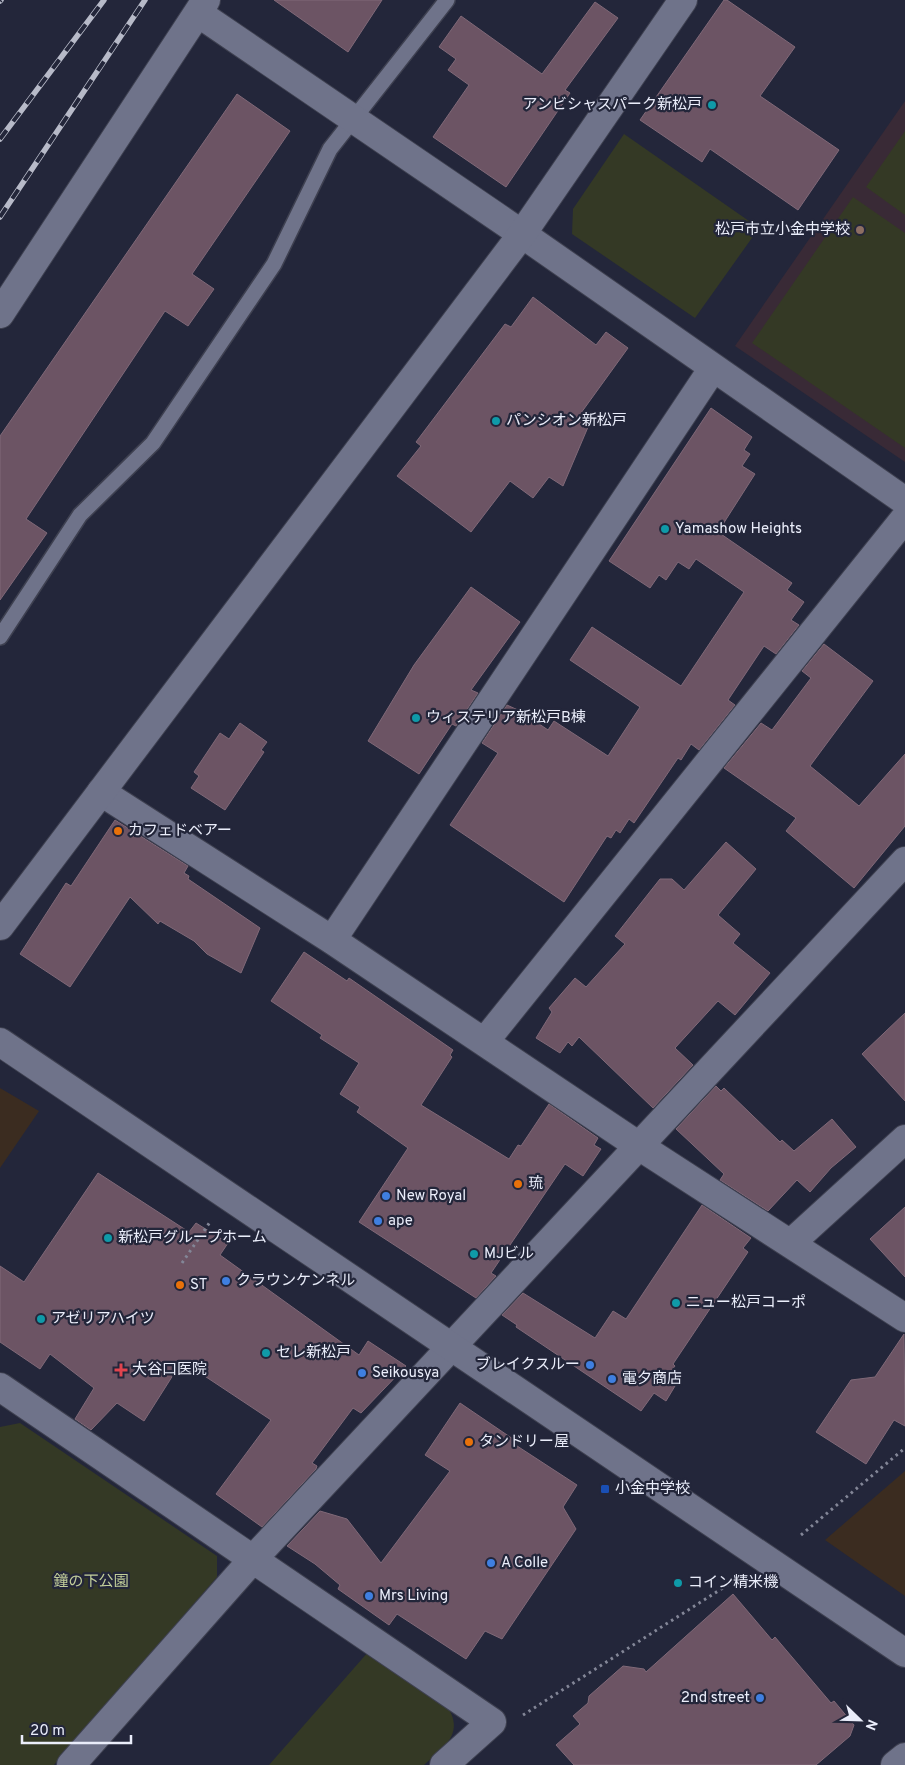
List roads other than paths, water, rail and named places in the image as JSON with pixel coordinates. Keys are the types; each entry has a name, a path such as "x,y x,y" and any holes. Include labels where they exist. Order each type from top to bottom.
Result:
{"street":[{"path":"0,926 522,234 683,0"},
{"path":"0,314 202,6 352,118 905,501"},
{"path":"332,940 713,368"},
{"path":"485,1042 905,518"},
{"path":"101,792 332,940 639,1146 905,1318"},
{"path":"71,1765 254,1558 905,861"},
{"path":"0,1042 905,1654"},
{"path":"791,1243 905,1139"},
{"path":"0,1388 254,1558 492,1722 444,1765"},
{"path":"895,1765 905,1757"}],"lane":[{"path":"0,637 80,515 153,443 274,264 330,149 352,118 447,0"}],"railway":[{"path":"0,139 104,0"},
{"path":"0,217 145,0"}],"place":[{"name":"アンビシャスパーク新松戸","path":"712,105"},
{"name":"松戸市立小金中学校","path":"860,230"},
{"name":"パンシオン新松戸","path":"496,421"},
{"name":"Yamashow Heights","path":"665,529"},
{"name":"ウィステリア新松戸B棟","path":"416,718"},
{"name":"カフェドベアー","path":"118,831"},
{"name":"琉","path":"518,1184"},
{"name":"New Royal","path":"386,1196"},
{"name":"ape","path":"378,1221"},
{"name":"新松戸グループホーム","path":"108,1238"},
{"name":"MJビル","path":"474,1254"},
{"name":"クラウンケンネル","path":"226,1281"},
{"name":"ST","path":"180,1285"},
{"name":"ニュー松戸コーポ","path":"676,1303"},
{"name":"アゼリアハイツ","path":"41,1319"},
{"name":"セレ新松戸","path":"266,1353"},
{"name":"ブレイクスルー","path":"590,1365"},
{"name":"大谷口医院","path":"121,1370"},
{"name":"Seikousya","path":"362,1373"},
{"name":"電夕商店","path":"612,1379"},
{"name":"タンドリー屋","path":"469,1442"},
{"name":"小金中学校","path":"605,1489"},
{"name":"A Colle","path":"491,1563"},
{"name":"コイン精米機","path":"678,1583"},
{"name":"Mrs Living","path":"369,1596"},
{"name":"2nd street","path":"760,1698"}],"park label":[{"name":"鐘の下公園","path":"91,1582"}]}
